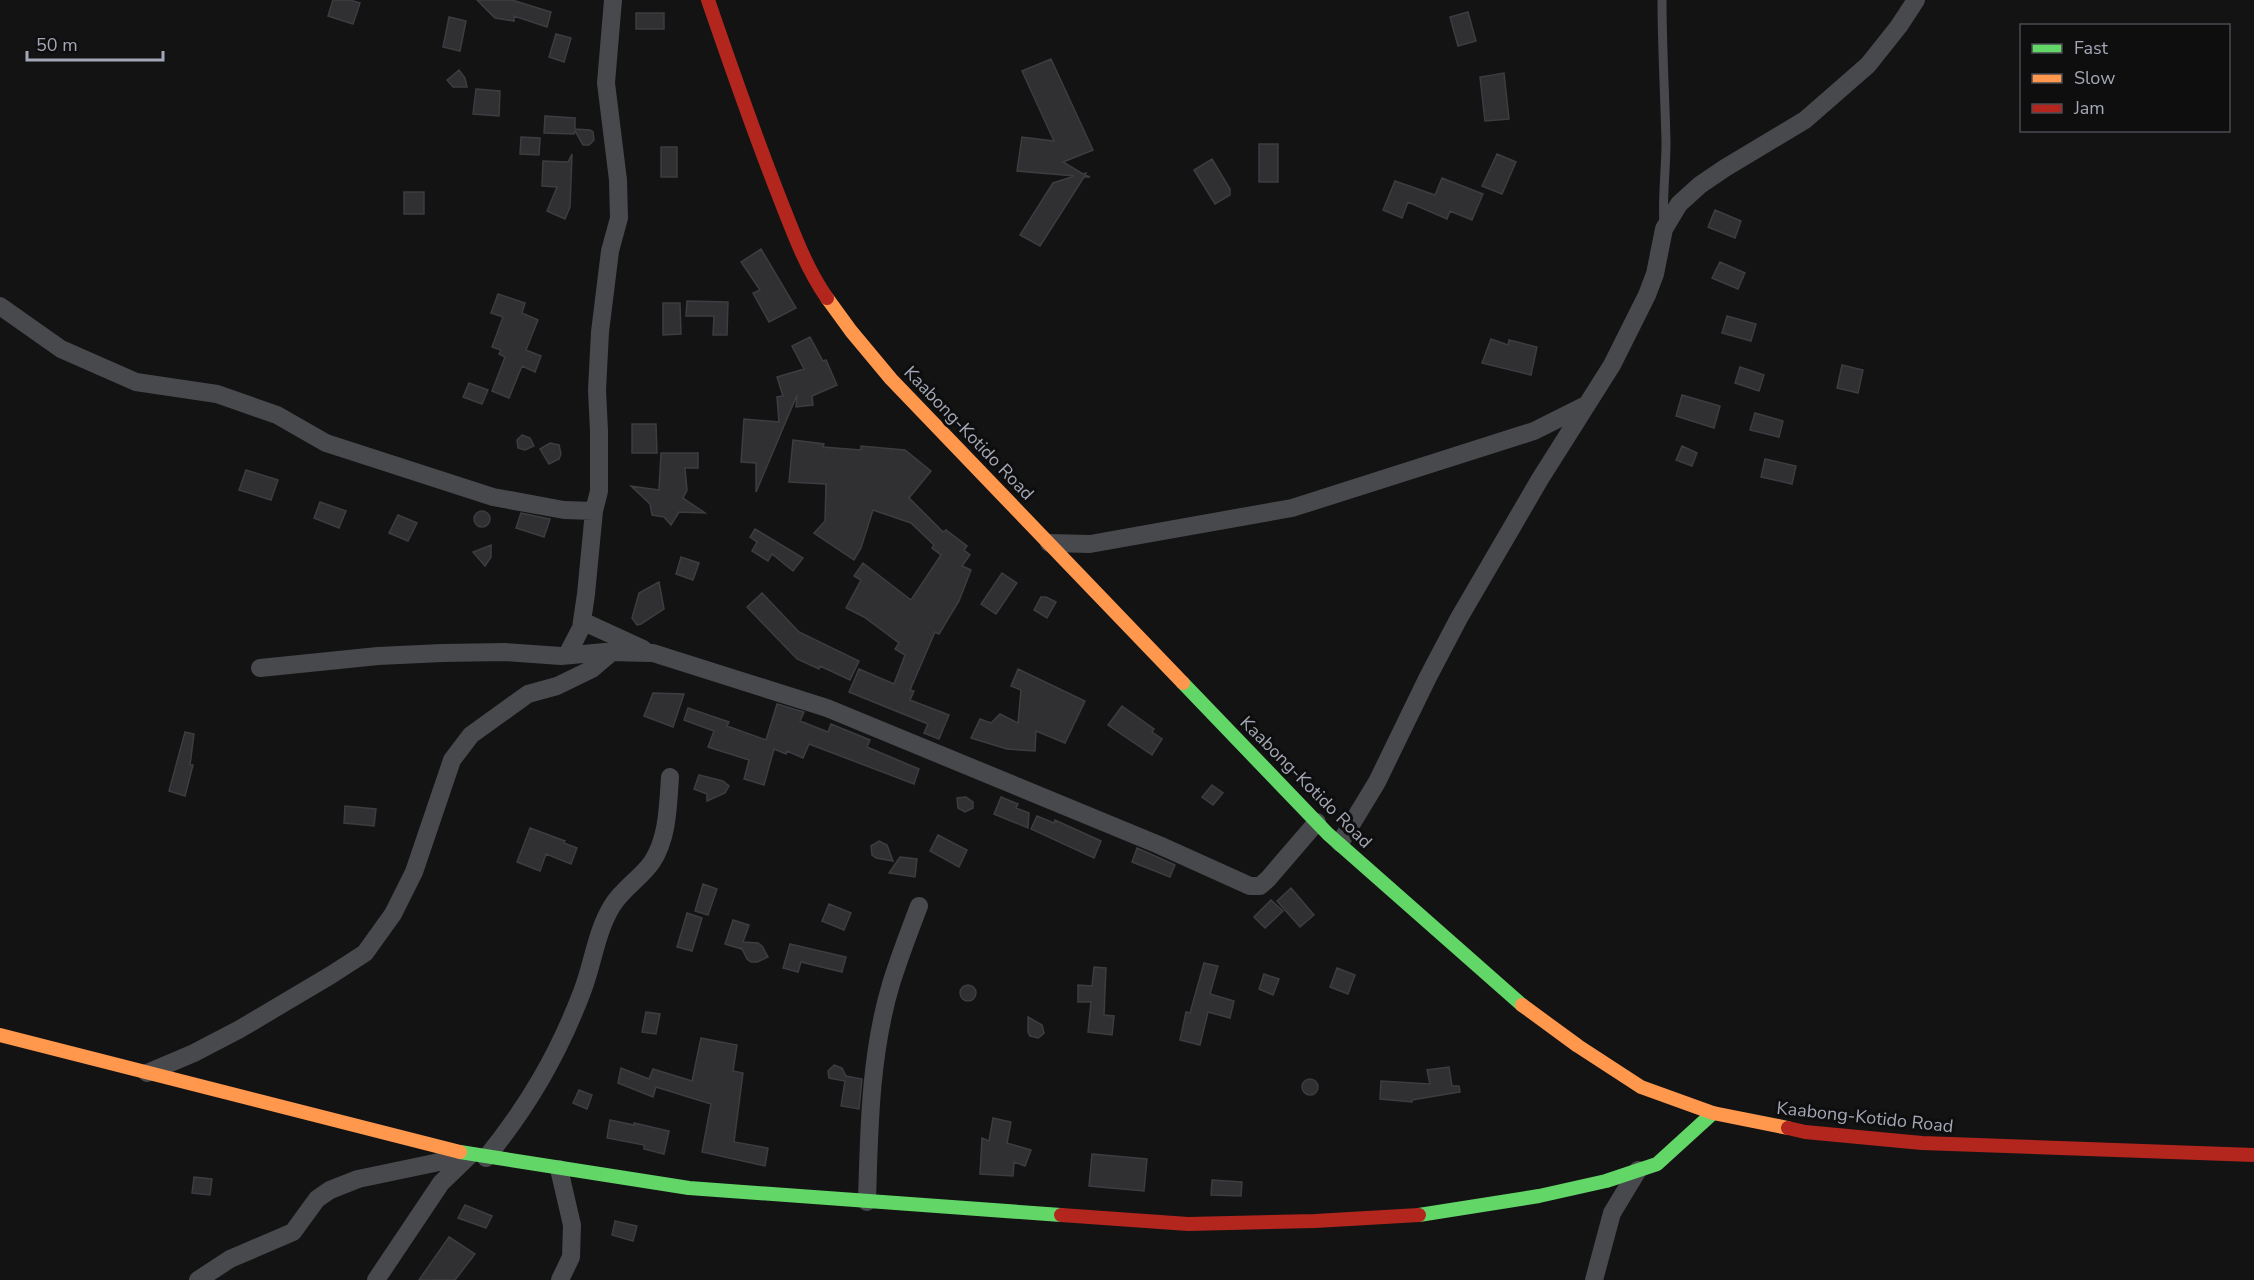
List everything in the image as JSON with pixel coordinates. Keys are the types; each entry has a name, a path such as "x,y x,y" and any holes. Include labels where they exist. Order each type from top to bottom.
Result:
{"main road":[{"name":"Kaabong-Kotido Road","path":"708,0 777,194 820,288 851,331 891,379 1317,822 1515,1000 1578,1046 1641,1087 1713,1113 1805,1132 1922,1143 2254,1155"},
{"path":"0,1035 478,1156 559,1169 689,1188 1188,1224 1315,1221 1425,1215 1539,1196 1606,1181 1657,1164 1713,1113"}],"street":[{"path":"567,655 575,643 582,621 594,511 599,491 597,390 600,332 610,252 619,218 618,180 606,83 613,0"},
{"path":"1340,843 1377,782 1464,609 1611,365 1655,274 1664,229 1679,204 1700,185 1725,168 1805,120 1868,65 1916,0"},
{"path":"0,306 61,348 136,382 217,394 278,415 326,443 493,497 564,510 594,511"},
{"path":"1049,543 1090,544 1292,508 1534,431 1586,405"},
{"path":"582,621 653,653 827,708 1159,844 1250,885 1260,886 1268,879 1317,822"},
{"path":"260,668 378,656 442,653 505,652 567,655 612,652 653,653"},
{"path":"147,1073 194,1053 240,1029 365,953 393,914 414,872 452,760 471,735 528,694 557,686 592,669 612,652"},
{"path":"376,1280 441,1183 478,1156 514,1123 567,1032 601,932 613,905 652,861 663,836 670,777"},
{"path":"867,1202 870,1116 878,1047 890,986 919,906"},
{"path":"198,1280 230,1259 293,1232 316,1199 330,1190 358,1179 478,1156"},
{"path":"559,1169 572,1225 571,1257 560,1280"},
{"path":"1594,1280 1612,1213 1638,1170"}],"lane":[{"path":"1662,0 1666,155 1664,229"}],"building":[{"path":"333,0 350,0 360,3 353,24 328,16"},
{"path":"477,0 512,0 551,12 547,27 514,16 514,21 495,18"},
{"path":"1468,12 1476,41 1458,46 1450,17"},
{"path":"636,13 664,13 664,29 636,29"},
{"path":"449,17 466,21 460,51 443,47"},
{"path":"556,34 571,38 564,62 549,57"},
{"path":"1051,59 1093,150 1063,162 1090,177 1084,177 1040,246 1020,235 1053,183 1075,176 1017,171 1022,137 1054,141 1022,71"},
{"path":"459,70 465,78 467,87 453,87 447,80"},
{"path":"1504,73 1509,119 1485,121 1480,77"},
{"path":"476,89 500,91 499,116 473,114"},
{"path":"545,116 575,118 575,129 590,130 593,132 594,140 589,145 583,145 575,131 574,134 544,133"},
{"path":"521,137 540,138 539,155 520,154"},
{"path":"1259,144 1278,144 1278,182 1259,182"},
{"path":"661,147 677,147 677,177 661,177"},
{"path":"572,154 570,207 565,219 547,211 557,187 542,186 543,161 568,162"},
{"path":"1497,154 1516,162 1502,194 1482,186"},
{"path":"1212,159 1230,189 1230,195 1215,204 1194,170"},
{"path":"1442,178 1483,194 1472,220 1450,211 1447,219 1408,202 1402,218 1383,210 1395,181 1435,195"},
{"path":"404,192 424,192 424,214 404,214"},
{"path":"1715,210 1741,221 1735,238 1708,227"},
{"path":"761,249 796,308 769,322 753,293 760,290 741,262"},
{"path":"1720,262 1745,273 1738,289 1712,278"},
{"path":"498,294 525,303 522,313 538,320 526,350 541,356 535,372 522,366 509,398 492,391 505,357 499,354 501,350 492,347 503,317 491,313"},
{"path":"687,301 728,302 727,335 713,335 714,316 686,316"},
{"path":"663,303 680,303 681,334 663,335"},
{"path":"1727,316 1756,324 1751,341 1722,333"},
{"path":"810,337 823,361 826,360 837,385 812,396 813,405 796,407 797,395 756,492 756,463 741,462 744,419 779,422 777,397 783,396 777,377 804,369 792,346"},
{"path":"1491,339 1508,345 1509,340 1537,347 1531,375 1482,363"},
{"path":"1842,365 1863,370 1858,393 1837,388"},
{"path":"1740,367 1764,375 1759,391 1735,383"},
{"path":"469,383 488,390 482,404 463,397"},
{"path":"1682,395 1720,406 1714,428 1676,416"},
{"path":"1755,413 1783,421 1779,437 1750,430"},
{"path":"632,424 656,424 657,453 632,453"},
{"path":"522,435 530,438 534,446 525,450 518,448 517,440"},
{"path":"793,440 824,444 823,447 861,450 861,446 905,450 931,471 909,498 943,532 946,530 967,546 964,550 970,555 962,566 971,570 959,601 939,634 935,632 910,690 914,691 910,700 949,715 939,739 924,733 928,724 849,692 859,669 894,684 905,655 895,649 899,643 864,617 846,608 861,580 854,576 863,563 911,600 941,555 911,523 873,510 861,548 854,560 814,533 825,521 826,484 789,482"},
{"path":"550,443 559,445 561,454 559,459 549,464 540,449"},
{"path":"1682,446 1697,453 1692,466 1676,460"},
{"path":"661,453 698,453 698,468 685,468 687,490 683,498 705,513 679,512 671,525 664,517 652,515 650,504 631,486 659,490"},
{"path":"1765,459 1796,466 1792,484 1761,477"},
{"path":"246,470 278,480 271,500 239,490"},
{"path":"320,502 346,511 339,528 314,518"},
{"path":"482,511 490,519 482,527 474,519"},
{"path":"521,513 550,519 544,537 516,528"},
{"path":"398,515 417,523 408,541 389,533"},
{"path":"755,529 803,558 793,571 772,554 768,561 752,551 757,542 750,537"},
{"path":"491,545 491,557 485,566 473,552"},
{"path":"681,557 699,563 693,580 676,574"},
{"path":"1002,573 1017,583 996,614 981,604"},
{"path":"659,582 664,609 637,625 632,618 639,593"},
{"path":"762,593 799,632 859,661 850,680 820,666 819,669 797,659 747,607"},
{"path":"1041,597 1056,602 1047,618 1034,610"},
{"path":"1018,669 1085,701 1065,743 1036,731 1035,751 1007,749 971,738 980,719 991,723 1000,714 1018,723 1021,690 1011,686"},
{"path":"653,693 684,694 673,727 644,716"},
{"path":"777,704 804,712 800,721 828,732 831,724 870,740 867,747 919,769 914,784 809,744 803,758 787,751 786,754 774,749 764,785 744,779 749,760 708,747 714,731 684,720 688,708 729,722 727,726 766,740"},
{"path":"1122,706 1154,729 1152,732 1162,739 1152,755 1108,725"},
{"path":"185,732 194,734 190,765 193,765 185,796 169,791"},
{"path":"699,775 723,781 729,786 725,793 707,801 707,794 694,789"},
{"path":"1212,785 1223,793 1213,805 1202,797"},
{"path":"966,797 973,802 973,808 965,812 958,808 957,798"},
{"path":"1001,797 1018,804 1016,808 1029,813 1028,828 994,814"},
{"path":"345,806 376,809 374,826 344,823"},
{"path":"1037,816 1054,823 1055,820 1101,841 1094,858 1031,829"},
{"path":"530,828 577,848 571,864 546,854 540,871 517,862"},
{"path":"938,835 967,850 959,867 930,851"},
{"path":"879,841 887,845 893,861 872,855 871,846"},
{"path":"1137,848 1175,865 1170,877 1132,862"},
{"path":"900,857 917,859 915,877 889,873"},
{"path":"703,884 717,889 708,915 695,911"},
{"path":"1291,888 1314,915 1300,927 1277,901"},
{"path":"1271,900 1283,911 1265,928 1254,917"},
{"path":"829,904 851,913 844,930 822,921"},
{"path":"687,913 702,918 692,951 677,947"},
{"path":"733,920 749,925 743,942 758,943 768,957 751,962 741,947 741,949 725,944"},
{"path":"790,944 846,957 842,972 801,962 798,972 783,968"},
{"path":"1204,963 1218,966 1210,994 1234,1001 1230,1018 1208,1012 1200,1045 1180,1040 1186,1012 1190,1013"},
{"path":"1094,967 1106,968 1104,1015 1114,1016 1112,1035 1088,1032 1091,1002 1078,1002 1078,985 1092,986"},
{"path":"1337,968 1355,975 1348,994 1330,987"},
{"path":"1264,974 1279,979 1273,995 1259,989"},
{"path":"968,985 976,993 968,1001 960,993"},
{"path":"646,1012 660,1014 656,1034 642,1032"},
{"path":"1028,1017 1042,1025 1044,1033 1038,1038 1030,1036 1028,1032"},
{"path":"701,1038 737,1045 733,1071 743,1073 734,1142 768,1148 765,1166 702,1152 711,1104 656,1087 653,1097 618,1083 621,1068 649,1079 653,1069 692,1081"},
{"path":"834,1065 842,1068 846,1076 862,1079 859,1109 841,1106 845,1081 829,1078 828,1071"},
{"path":"1449,1067 1452,1086 1459,1086 1460,1092 1412,1100 1412,1102 1380,1099 1381,1081 1430,1084 1427,1070"},
{"path":"1310,1079 1316,1081 1318,1087 1316,1093 1310,1095 1304,1093 1302,1087 1304,1081"},
{"path":"579,1090 592,1095 587,1109 573,1103"},
{"path":"993,1118 1011,1122 1007,1143 1031,1150 1025,1166 1014,1162 1013,1176 980,1174 982,1138 989,1141"},
{"path":"610,1120 669,1131 664,1154 644,1149 644,1145 607,1138"},
{"path":"1092,1154 1147,1159 1144,1191 1089,1186"},
{"path":"194,1177 212,1179 210,1195 192,1193"},
{"path":"1212,1180 1242,1182 1241,1196 1211,1195"},
{"path":"465,1205 492,1216 486,1228 458,1218"},
{"path":"615,1221 637,1226 633,1241 612,1235"},
{"path":"449,1237 475,1254 455,1280 419,1280"}],"traffic: fast":[{"path":"1183,683 1328,834 1522,1005"},
{"path":"1419,1215 1539,1196 1606,1181 1657,1164 1713,1113"},
{"path":"460,1152 689,1188 1061,1215"}],"traffic: slow":[{"path":"827,298 891,379 1183,683"},
{"path":"1522,1005 1578,1046 1641,1087 1713,1113 1788,1128"},
{"path":"0,1035 460,1152"}],"traffic: jam":[{"path":"708,0 790,224 806,262 827,298"},
{"path":"1788,1128 1805,1132 1922,1143 2254,1155"},
{"path":"1061,1215 1188,1224 1315,1221 1419,1215"}]}
